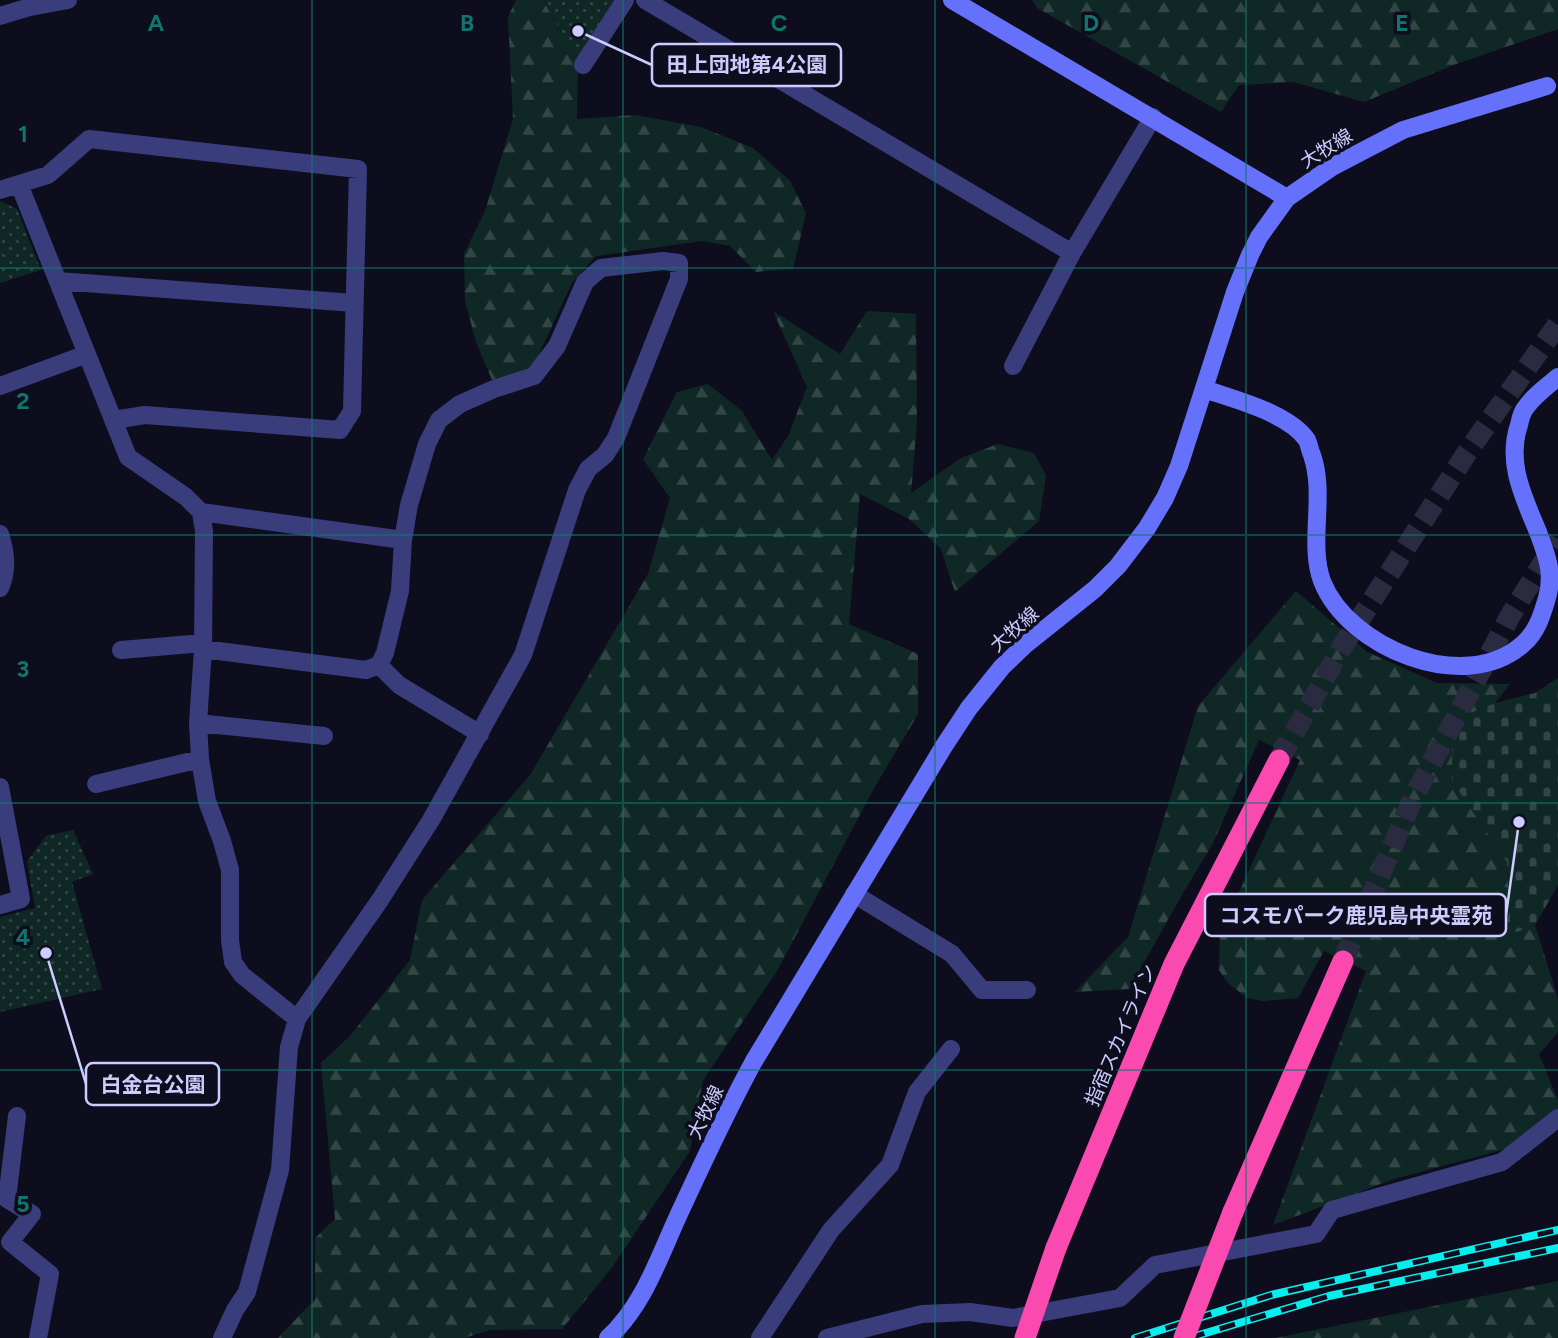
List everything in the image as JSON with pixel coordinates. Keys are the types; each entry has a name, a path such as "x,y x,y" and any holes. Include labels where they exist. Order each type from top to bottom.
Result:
{"highway":[{"name":"指宿スカイライン","path":"1025,1338 1056,1248 1174,964 1279,760"},
{"path":"1184,1338 1233,1212 1343,961"}],"street":[{"path":"0,16 68,0"},
{"path":"583,65 625,0"},
{"path":"645,0 1072,253"},
{"path":"952,0 970,6 1287,198"},
{"name":"大牧線","path":"608,1338 637,1304 732,1101 754,1060 969,708 1002,667 1025,645 1095,589 1118,566 1147,528 1165,498 1180,466 1235,292 1250,255 1259,237 1287,198 1332,167 1403,130 1548,86"},
{"path":"1013,366 1072,253 1153,117"},
{"path":"0,190 48,175 89,139 358,169 352,411 340,430 145,415 113,420"},
{"path":"19,184 128,457 186,497 201,512 204,531 203,646 198,723 200,759 207,801 230,870 230,940 233,962 242,975 297,1019"},
{"path":"121,650 203,646 366,670 379,665 385,653 400,592 403,540 409,505 427,444 439,420 460,404 534,376 557,346 585,282 601,268 663,261 679,263 679,279 616,438 605,455 587,469 578,490 523,655 431,820 380,901 297,1019 289,1046 280,1170 247,1292 222,1338"},
{"path":"58,281 354,303"},
{"path":"0,386 87,354"},
{"path":"1204,389 1268,412 1288,422 1307,440 1318,485 1317,555 1322,581 1339,610 1365,634 1396,652 1435,663 1463,667 1498,660 1523,644 1541,621 1551,584 1550,568 1518,482 1514,459 1515,438 1524,411 1542,390 1558,377"},
{"path":"201,512 403,540"},
{"path":"0,534 6,559 0,588"},
{"path":"379,665 399,685 480,734"},
{"path":"198,723 324,736"},
{"path":"96,784 200,759"},
{"path":"0,787 21,899 0,905"},
{"path":"854,894 952,954 982,990 1027,990"},
{"path":"760,1338 831,1230 890,1165 916,1092 950,1049"},
{"path":"17,1116 7,1199 32,1214 10,1242 50,1275 38,1338"},
{"path":"827,1338 922,1314 970,1312 1013,1318 1120,1298 1155,1265 1316,1234 1332,1210 1502,1161 1558,1118"}],"green space":[{"path":"516,0 543,0 578,61 577,119 635,115 701,127 753,148 790,181 806,213 793,269 756,272 730,246 702,241 596,256 572,283 532,369 492,380 476,342 465,301 464,254 485,211 513,119 508,17"},
{"path":"543,0 614,0 578,61"},
{"path":"1032,0 1558,0 1558,29 1456,64 1364,102 1294,82 1239,85 1221,112 1037,8"},
{"path":"0,201 17,209 41,270 0,283"},
{"path":"773,311 840,354 867,311 916,314 917,422 911,493 961,458 998,444 1034,453 1046,476 1039,521 955,592 941,549 909,519 860,494 849,624 918,654 918,714 873,790 777,971 703,1080 690,1151 613,1266 562,1329 489,1330 465,1338 278,1338 315,1299 315,1238 335,1219 321,1063 350,1036 410,960 422,900 530,775 648,574 670,498 643,459 677,392 708,384 742,411 772,460 788,436 807,387"},
{"path":"1296,591 1367,652 1437,683 1510,684 1495,703 1452,721 1452,781 1507,862 1511,933 1535,925 1558,999 1558,1032 1539,1054 1558,1100 1558,1125 1539,1140 1394,1179 1273,1225 1366,971 1324,951 1298,998 1264,1001 1247,998 1227,982 1219,970 1220,933 1300,760 1259,740 1212,845 1129,989 1075,992 1128,937 1198,706"},
{"path":"1558,678 1558,885 1535,925 1511,934 1507,862 1452,781 1452,721 1495,703 1535,693"},
{"path":"73,830 93,874 72,882 102,989 0,1012 0,917 35,908 27,861 46,836"},
{"path":"1558,1281 1558,1338 1275,1338"}],"tunnel":[{"path":"1279,760 1342,647 1466,454 1558,324"},
{"path":"1343,961 1414,796 1510,616 1558,539"}],"railway":[{"path":"1135,1338 1271,1295 1558,1230"},
{"path":"1189,1338 1329,1296 1558,1248"}],"place":[{"name":"田上団地第4公園","path":"578,31"},
{"name":"コスモパーク鹿児島中央霊苑","path":"1519,822"},
{"name":"白金台公園","path":"46,953"}]}
